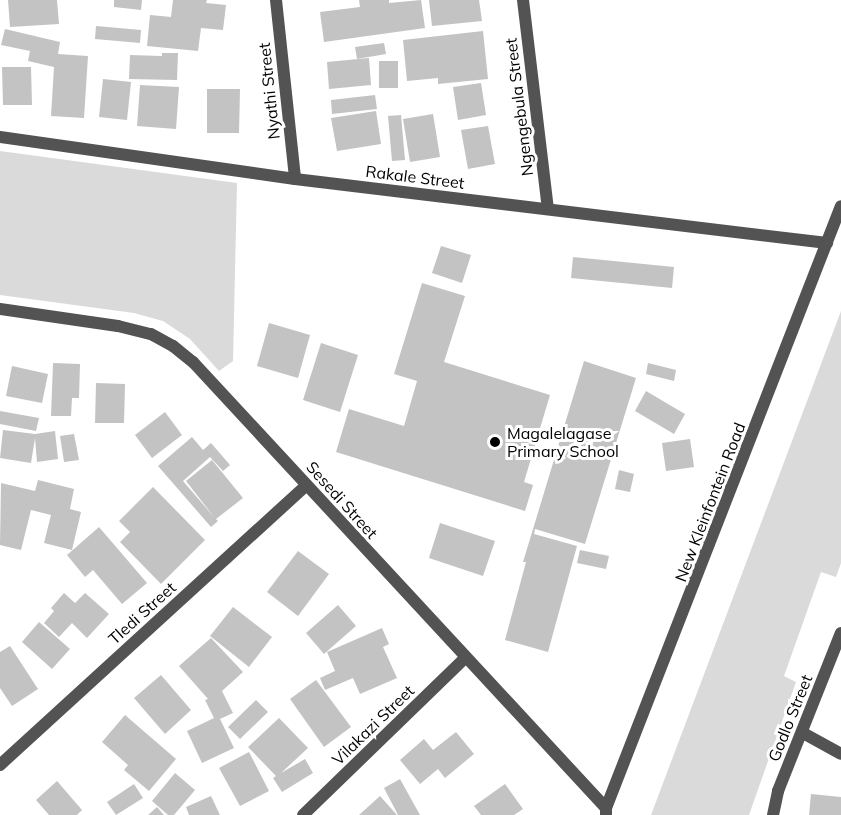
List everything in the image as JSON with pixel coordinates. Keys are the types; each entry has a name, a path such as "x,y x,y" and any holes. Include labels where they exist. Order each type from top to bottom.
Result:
{"street":[{"name":"Nyathi Street","path":"276,0 295,178"},
{"name":"Ngengebula Street","path":"523,0 548,209"},
{"name":"Rakale Street","path":"0,137 295,178 827,243"},
{"name":"New Kleinfontein Road","path":"606,812 841,206"},
{"name":"Sesedi Street","path":"0,309 151,333 194,362 606,812"},
{"name":"Tledi Street","path":"0,765 306,486"},
{"name":"Godlo Street","path":"773,815 778,790 803,733 841,633"},
{"name":"Vilakazi Street","path":"303,815 465,658"},
{"path":"803,733 841,754"}],"shaded area":[{"path":"0,151 237,183 233,361 219,371 190,339 163,321 134,313 0,295"},
{"path":"841,311 841,563 836,577 821,572 784,676 796,682 749,815 651,815"}],"building":[{"path":"8,0 57,0 59,24 10,27"},
{"path":"114,0 142,0 141,10 114,7"},
{"path":"173,0 207,0 206,3 226,5 223,30 201,28 198,51 147,46 150,15 171,17"},
{"path":"359,0 389,0 389,3 421,0 425,28 324,42 320,12 360,7"},
{"path":"429,0 479,0 482,21 432,26"},
{"path":"96,26 141,30 140,43 95,39"},
{"path":"5,29 60,42 58,54 88,56 84,118 51,116 54,67 28,61 30,51 1,45"},
{"path":"483,31 488,79 438,84 438,78 407,81 403,40"},
{"path":"384,43 386,54 357,59 355,47"},
{"path":"162,53 178,53 177,80 129,79 130,55 162,56"},
{"path":"369,58 371,85 329,89 327,62"},
{"path":"379,61 398,61 398,88 379,88"},
{"path":"2,67 31,67 32,105 3,105"},
{"path":"103,79 131,82 127,120 99,117"},
{"path":"481,83 486,115 458,120 453,87"},
{"path":"140,85 179,87 176,129 137,126"},
{"path":"207,89 240,89 239,133 207,133"},
{"path":"375,95 377,109 332,114 331,100"},
{"path":"376,111 381,144 337,151 331,118"},
{"path":"433,114 440,157 410,162 403,119"},
{"path":"401,115 405,160 392,161 388,116"},
{"path":"488,126 495,164 468,169 461,130"},
{"path":"441,246 471,255 462,283 432,273"},
{"path":"573,257 674,267 672,288 571,278"},
{"path":"422,283 465,296 444,362 550,395 524,482 533,485 525,511 336,452 349,409 404,426 417,381 394,374"},
{"path":"269,323 310,335 298,378 257,366"},
{"path":"321,343 358,355 340,412 303,400"},
{"path":"584,361 636,378 585,544 535,529 534,534 577,546 548,652 505,640 526,562 523,562"},
{"path":"53,363 80,364 79,398 72,398 71,416 51,416"},
{"path":"648,363 676,370 674,381 646,374"},
{"path":"12,366 48,374 42,403 6,396"},
{"path":"96,383 125,384 124,423 95,423"},
{"path":"646,391 685,414 674,434 635,411"},
{"path":"0,411 39,418 36,431 0,424"},
{"path":"165,412 182,435 152,458 135,435"},
{"path":"3,430 35,434 55,431 58,459 37,462 35,438 31,463 0,458"},
{"path":"74,434 79,460 64,462 60,436"},
{"path":"192,437 203,450 211,443 230,465 223,471 210,457 183,481 214,517 186,481 212,460 243,498 216,519 218,521 211,527 158,466"},
{"path":"690,439 694,467 666,471 662,443"},
{"path":"619,470 634,474 630,492 615,489"},
{"path":"38,480 74,489 70,509 81,512 72,550 44,543 51,515 31,510 21,550 0,545 1,483 35,491"},
{"path":"153,487 205,540 161,584 120,542 130,532 119,521"},
{"path":"440,523 495,541 483,576 429,558"},
{"path":"99,527 147,583 122,604 93,570 85,577 67,555"},
{"path":"580,550 609,556 606,569 577,563"},
{"path":"298,551 329,574 298,616 267,592"},
{"path":"64,593 75,603 85,593 109,614 87,638 72,623 59,637 44,623 54,611 51,608"},
{"path":"338,605 356,626 324,654 306,633"},
{"path":"233,607 272,637 249,667 210,636"},
{"path":"39,622 70,649 52,669 22,642"},
{"path":"382,628 389,644 383,647 397,678 360,694 353,678 325,690 320,678 335,671 327,652"},
{"path":"211,638 243,672 222,691 233,713 220,719 234,748 202,763 187,731 214,718 205,700 208,699 179,666"},
{"path":"10,646 38,689 12,706 0,688 0,652"},
{"path":"161,675 191,710 165,734 134,698"},
{"path":"316,680 351,727 324,747 290,699"},
{"path":"256,700 268,712 240,739 228,727"},
{"path":"125,715 176,759 149,791 124,770 128,765 102,742"},
{"path":"279,718 308,748 281,773 305,759 313,773 282,792 273,778 276,776 248,747"},
{"path":"456,732 474,754 445,778 438,769 420,784 400,760 424,739 433,750"},
{"path":"249,752 269,791 240,806 219,768"},
{"path":"175,773 195,790 174,815 168,815 152,801"},
{"path":"400,779 420,815 398,815 384,788"},
{"path":"57,781 82,810 77,815 49,815 36,800"},
{"path":"134,784 143,798 116,815 107,802"},
{"path":"505,784 523,809 514,815 481,815 474,806"},
{"path":"811,794 841,797 841,815 809,815"},
{"path":"211,796 220,815 189,815 186,807"},
{"path":"380,796 397,815 359,815"},
{"path":"157,807 164,815 148,815"}],"place":[{"name":"Magalelagase Primary School","path":"495,442"}]}
